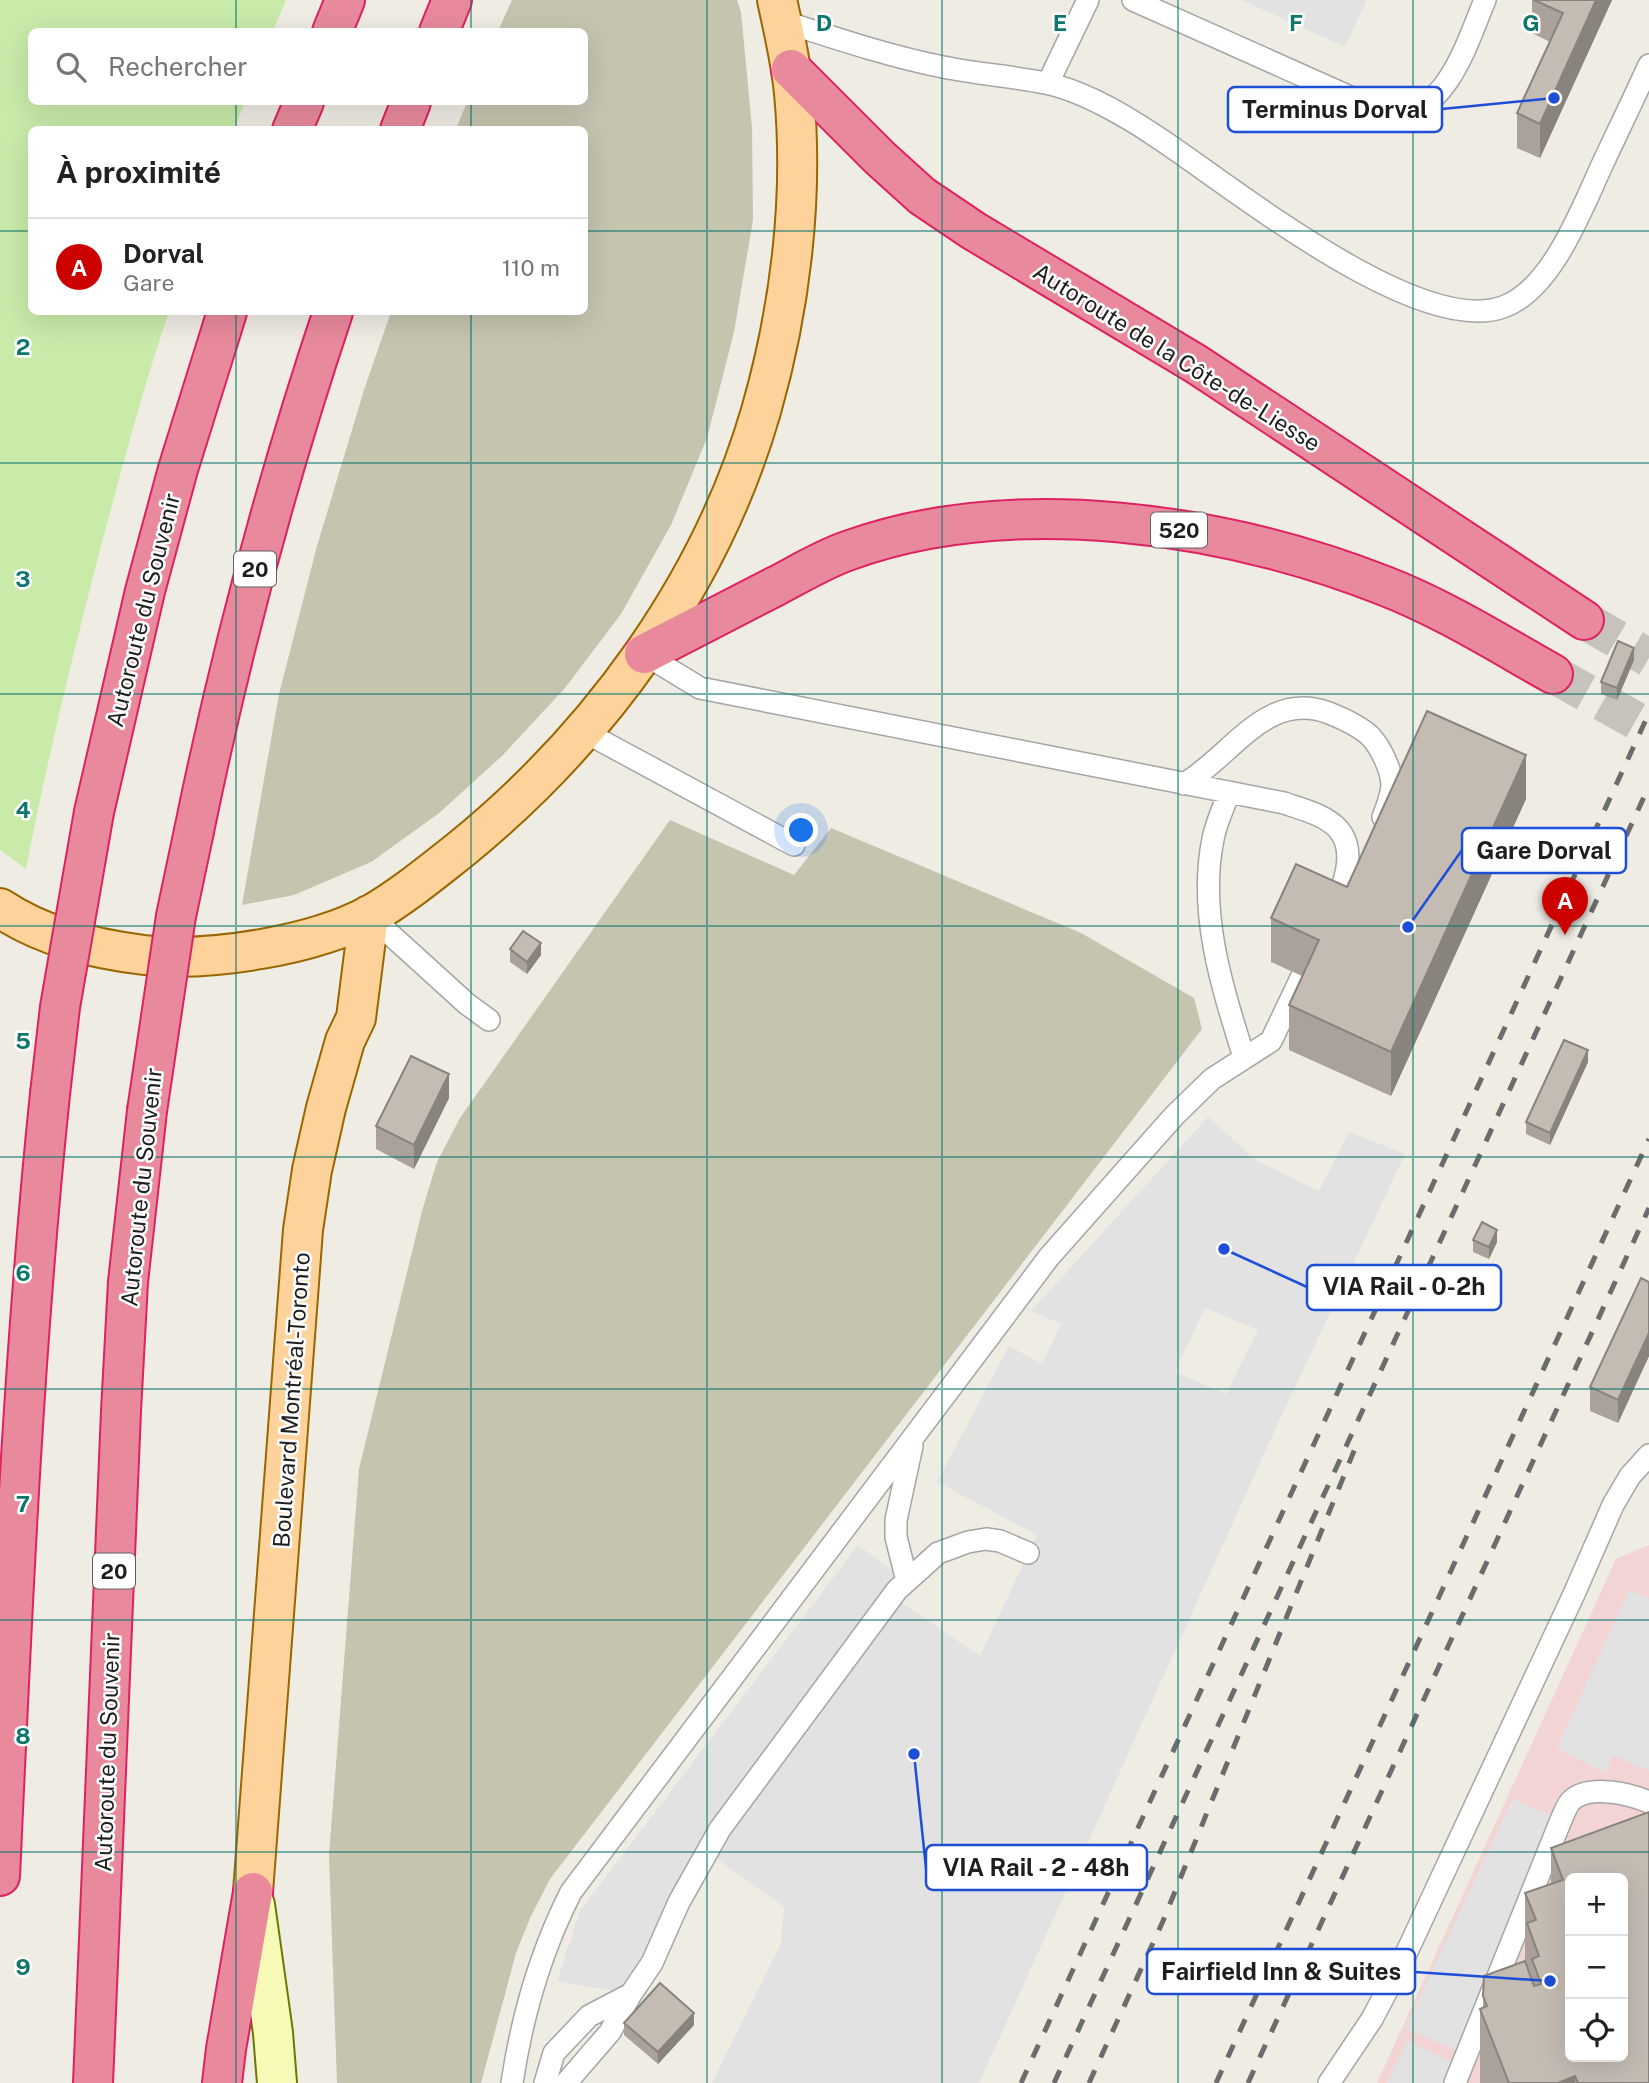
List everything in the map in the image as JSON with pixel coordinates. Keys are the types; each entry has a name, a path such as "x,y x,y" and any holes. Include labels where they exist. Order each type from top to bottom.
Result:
{"highway":[{"path":"334,28 345,0"},
{"path":"441,28 452,0"},
{"name":"Autoroute de la Côte-de-Liesse","path":"791,69 922,197 1196,364 1584,620"},
{"path":"294,126 303,105"},
{"path":"402,126 410,105"},
{"name":"Autoroute du Souvenir","path":"0,1876 21,1422 39,1197 60,1007 94,812 145,591 178,469 226,315"},
{"name":"Autoroute du Souvenir","path":"93,2083 122,1385 128,1282 147,1111 176,916 217,716 248,593 306,393 332,315"},
{"name":"520","path":"644,654 846,551 918,531 1004,520 1042,520 1151,526 1244,542 1312,560 1421,601 1553,674"},
{"path":"222,2083 253,1892"}],"main road":[{"path":"0,908 46,932 85,945 172,958 256,949 297,941 369,915 404,894 488,827 529,789 583,731 644,654 672,611 704,553 729,498 761,412 779,335 792,253 797,145 791,69 780,11"},
{"name":"Boulevard Montréal-Toronto","path":"253,1892 303,1230 312,1170 326,1108 345,1041 356,1018 369,915"},
{"path":"253,1892 273,2034 277,2083"}],"lane":[{"path":"1048,83 1087,0"},
{"path":"1133,0 1359,101 1397,113 1422,106 1445,86 1485,0"},
{"path":"780,11 877,51 945,68 1048,83 1121,114 1304,238 1368,275 1419,299 1447,308 1475,312 1500,309 1512,304 1541,279 1577,218 1649,65"},
{"path":"644,654 700,688 1284,803 1314,814 1337,827 1347,844 1343,888"},
{"path":"1184,784 1199,775 1261,720 1292,708 1321,710 1358,727 1371,737 1379,749 1392,784 1383,817 1343,888 1327,923"},
{"path":"583,731 794,845"},
{"path":"1229,792 1213,837 1207,880 1212,942 1244,1057"},
{"path":"369,915 467,1004 489,1020"},
{"path":"512,2083 517,2046 532,1984 554,1925 570,1892 1049,1257 1127,1167 1212,1079 1271,1041 1302,976"},
{"path":"907,1581 896,1537 896,1520 914,1437"},
{"path":"1329,2083 1372,2019 1404,1958 1568,1607 1613,1504 1630,1476 1649,1455"},
{"path":"566,2083 610,2032 652,1963 679,1902 720,1829 897,1590 938,1553 968,1542 986,1539 1000,1541 1028,1553"},
{"path":"1455,2083 1571,1800 1582,1794 1615,1791 1649,1802"},
{"path":"545,2083 554,2053 589,2016 631,1994"}],"shaded area":[{"path":"512,0 737,0 741,12 752,128 753,220 734,332 707,438 671,525 621,614 565,688 503,755 438,814 371,862 294,895 242,905 279,694 317,546 364,390 390,315 588,315 588,126 457,126 466,105 588,105 588,28 499,28"},
{"path":"1242,0 1367,0 1345,47"},
{"path":"670,820 794,875 831,828 1081,933 1194,998 1202,1029 550,1879 516,1953 481,2083 337,2083 329,1855 359,1469 422,1211 437,1162 460,1118"},
{"path":"1208,1117 1257,1161 1319,1191 1349,1132 1405,1154 1279,1421 979,2083 712,2083 781,1943 784,1907 707,1852 631,1994 557,1981 580,1911 858,1545 907,1581 893,1597 980,1656 1037,1535 937,1482 1009,1346 1042,1364 1061,1324 1031,1311","holes":["1205,1308 1258,1330 1226,1394 1175,1372"]},
{"path":"1649,1545 1649,2083 1377,2083 1616,1559"},
{"path":"1629,1590 1649,1599 1649,1771 1614,1755 1605,1773 1557,1748"},
{"path":"1513,1799 1561,1820 1465,2054 1405,2028"},
{"path":"1407,2041 1461,2066 1455,2083 1387,2083"}],"green space":[{"path":"0,0 286,0 274,28 28,28 28,105 244,105 235,126 28,126 28,315 168,315 134,426 71,664 26,869 0,850"}],"building":[{"path":"1534,0 1596,0 1540,124 1517,113 1563,13"},
{"path":"1618,641 1634,648 1617,688 1601,682"},
{"path":"1427,711 1526,755 1391,1052 1289,1005 1319,940 1271,918 1296,864 1347,887"},
{"path":"523,931 541,943 527,962 510,949"},
{"path":"1564,1040 1588,1050 1550,1133 1526,1122"},
{"path":"411,1056 449,1074 414,1145 376,1126"},
{"path":"1482,1222 1497,1230 1489,1247 1473,1240"},
{"path":"1641,1278 1649,1282 1649,1333 1618,1400 1590,1387"},
{"path":"1649,1812 1649,2083 1578,2083 1575,2076 1558,2083 1509,2083 1480,2009 1487,2006 1483,1996 1484,1976 1525,1961 1534,1986 1541,1984 1532,1959 1539,1956 1527,1923 1536,1920 1525,1893 1563,1880 1551,1848"},
{"path":"660,1983 694,2013 658,2052 624,2023"}],"tunnel":[{"path":"1584,620 1649,658"},
{"path":"1553,674 1649,728"}],"railway":[{"path":"1021,2083 1649,713"},
{"path":"1054,2083 1649,786"},
{"path":"1216,2083 1649,1139"},
{"path":"1248,2083 1649,1208"},
{"path":"1089,2083 1163,1921 1356,1446"}],"place":[{"name":"Terminus Dorval","path":"1554,98"},
{"name":"Gare Dorval","path":"1408,927"},
{"name":"Dorval","path":"1565,935"},
{"name":"VIA Rail - 0-2h","path":"1224,1249"},
{"name":"VIA Rail - 2 - 48h","path":"914,1754"},
{"name":"Fairfield Inn & Suites","path":"1550,1981"}]}
